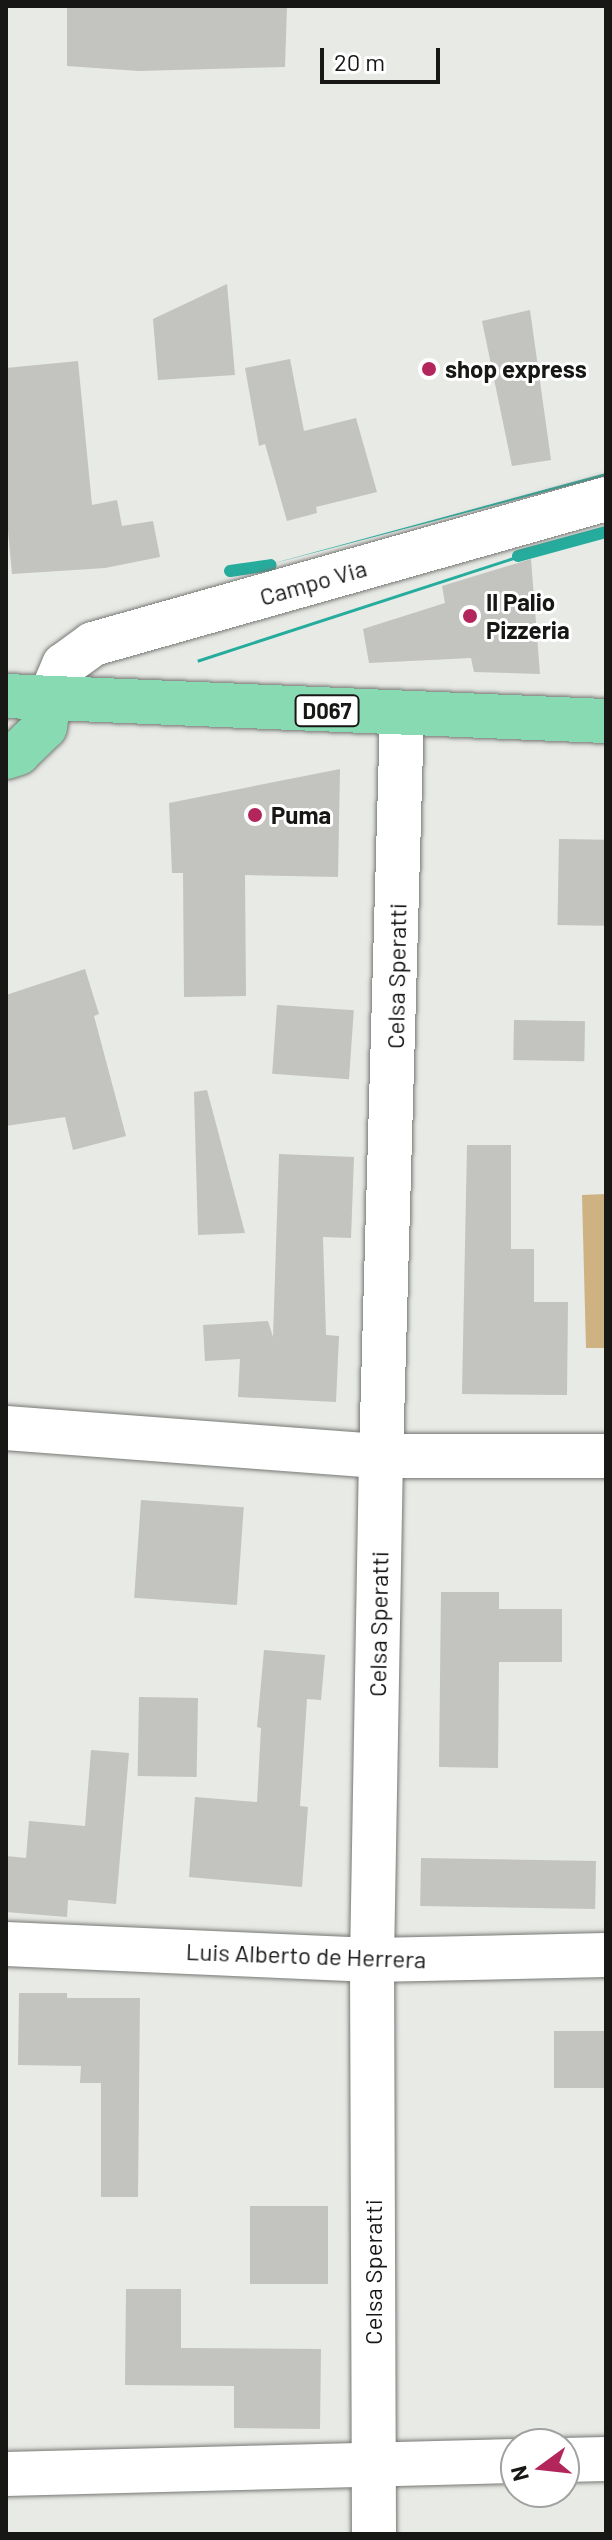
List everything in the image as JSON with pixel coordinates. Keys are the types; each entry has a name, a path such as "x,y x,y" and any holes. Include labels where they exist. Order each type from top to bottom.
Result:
{"main road":[{"name":"D067","path":"6,696 606,721"},
{"path":"6,757 18,753 45,727 49,700"}],"street":[{"name":"Campo Via","path":"49,700 54,680 64,665 93,644 606,499"},
{"name":"Celsa Speratti","path":"374,2534 372,1960 381,1456 402,714"},
{"path":"6,1428 381,1456 606,1456"},
{"name":"Luis Alberto de Herrera","path":"6,1944 372,1960 606,1955"},
{"path":"580,2460 606,2459"},
{"path":"6,2474 500,2462"}],"shaded area":[{"path":"606,1194 606,1348 586,1348 582,1195"}],"water":[{"path":"606,473 606,476 256,568"},
{"path":"532,551 533,554 198,663 197,660"}],"building":[{"path":"67,6 287,6 285,67 139,71 67,66"},
{"path":"227,284 235,375 158,380 153,319"},
{"path":"530,310 551,460 512,466 482,321"},
{"path":"290,359 304,431 356,418 377,492 316,507 317,513 287,521 265,444 259,446 245,368"},
{"path":"78,361 92,505 117,500 122,526 153,521 160,557 105,568 12,574 6,509 6,368"},
{"name":"Il Palio Pizzeria","path":"531,559 540,674 474,672 471,658 369,663 363,629 445,603 442,586"},
{"name":"Puma","path":"340,769 338,877 245,875 246,996 184,997 183,873 172,873 169,803"},
{"path":"559,839 606,840 604,926 557,925"},
{"path":"85,969 99,1014 94,1016 126,1136 73,1150 65,1117 6,1126 6,995"},
{"path":"277,1005 354,1010 349,1079 272,1074"},
{"path":"514,1020 585,1021 584,1061 513,1060"},
{"path":"207,1090 245,1233 198,1235 194,1092"},
{"path":"467,1145 511,1145 511,1249 534,1249 534,1302 568,1302 567,1395 462,1394"},
{"path":"279,1154 354,1157 351,1238 323,1237 326,1335 339,1336 336,1402 238,1397 240,1359 205,1361 203,1325 268,1321 273,1337"},
{"path":"141,1500 244,1507 237,1605 134,1598"},
{"path":"441,1592 499,1592 499,1609 562,1609 562,1662 499,1662 498,1768 439,1767"},
{"path":"264,1650 325,1655 321,1700 307,1699 300,1806 308,1807 302,1887 189,1877 195,1797 257,1802 261,1728 257,1727"},
{"path":"139,1697 198,1698 197,1777 138,1776"},
{"path":"91,1750 129,1753 116,1904 68,1900 67,1917 6,1912 6,1856 26,1858 29,1821 85,1826"},
{"path":"421,1858 596,1861 595,1909 420,1906"},
{"path":"19,1993 67,1993 67,1998 140,1998 138,2197 101,2197 101,2083 80,2083 81,2066 18,2065"},
{"path":"554,2031 606,2031 606,2088 554,2088"},
{"path":"250,2206 328,2206 328,2284 250,2284"},
{"path":"126,2289 181,2289 181,2348 321,2349 320,2429 234,2428 234,2386 125,2385"}],"waterway":[{"path":"518,556 606,532"},
{"path":"230,571 271,565"}],"place":[{"name":"shop express","path":"429,369"},
{"name":"Il Palio Pizzeria","path":"470,616"},
{"name":"Puma","path":"255,815"}]}
